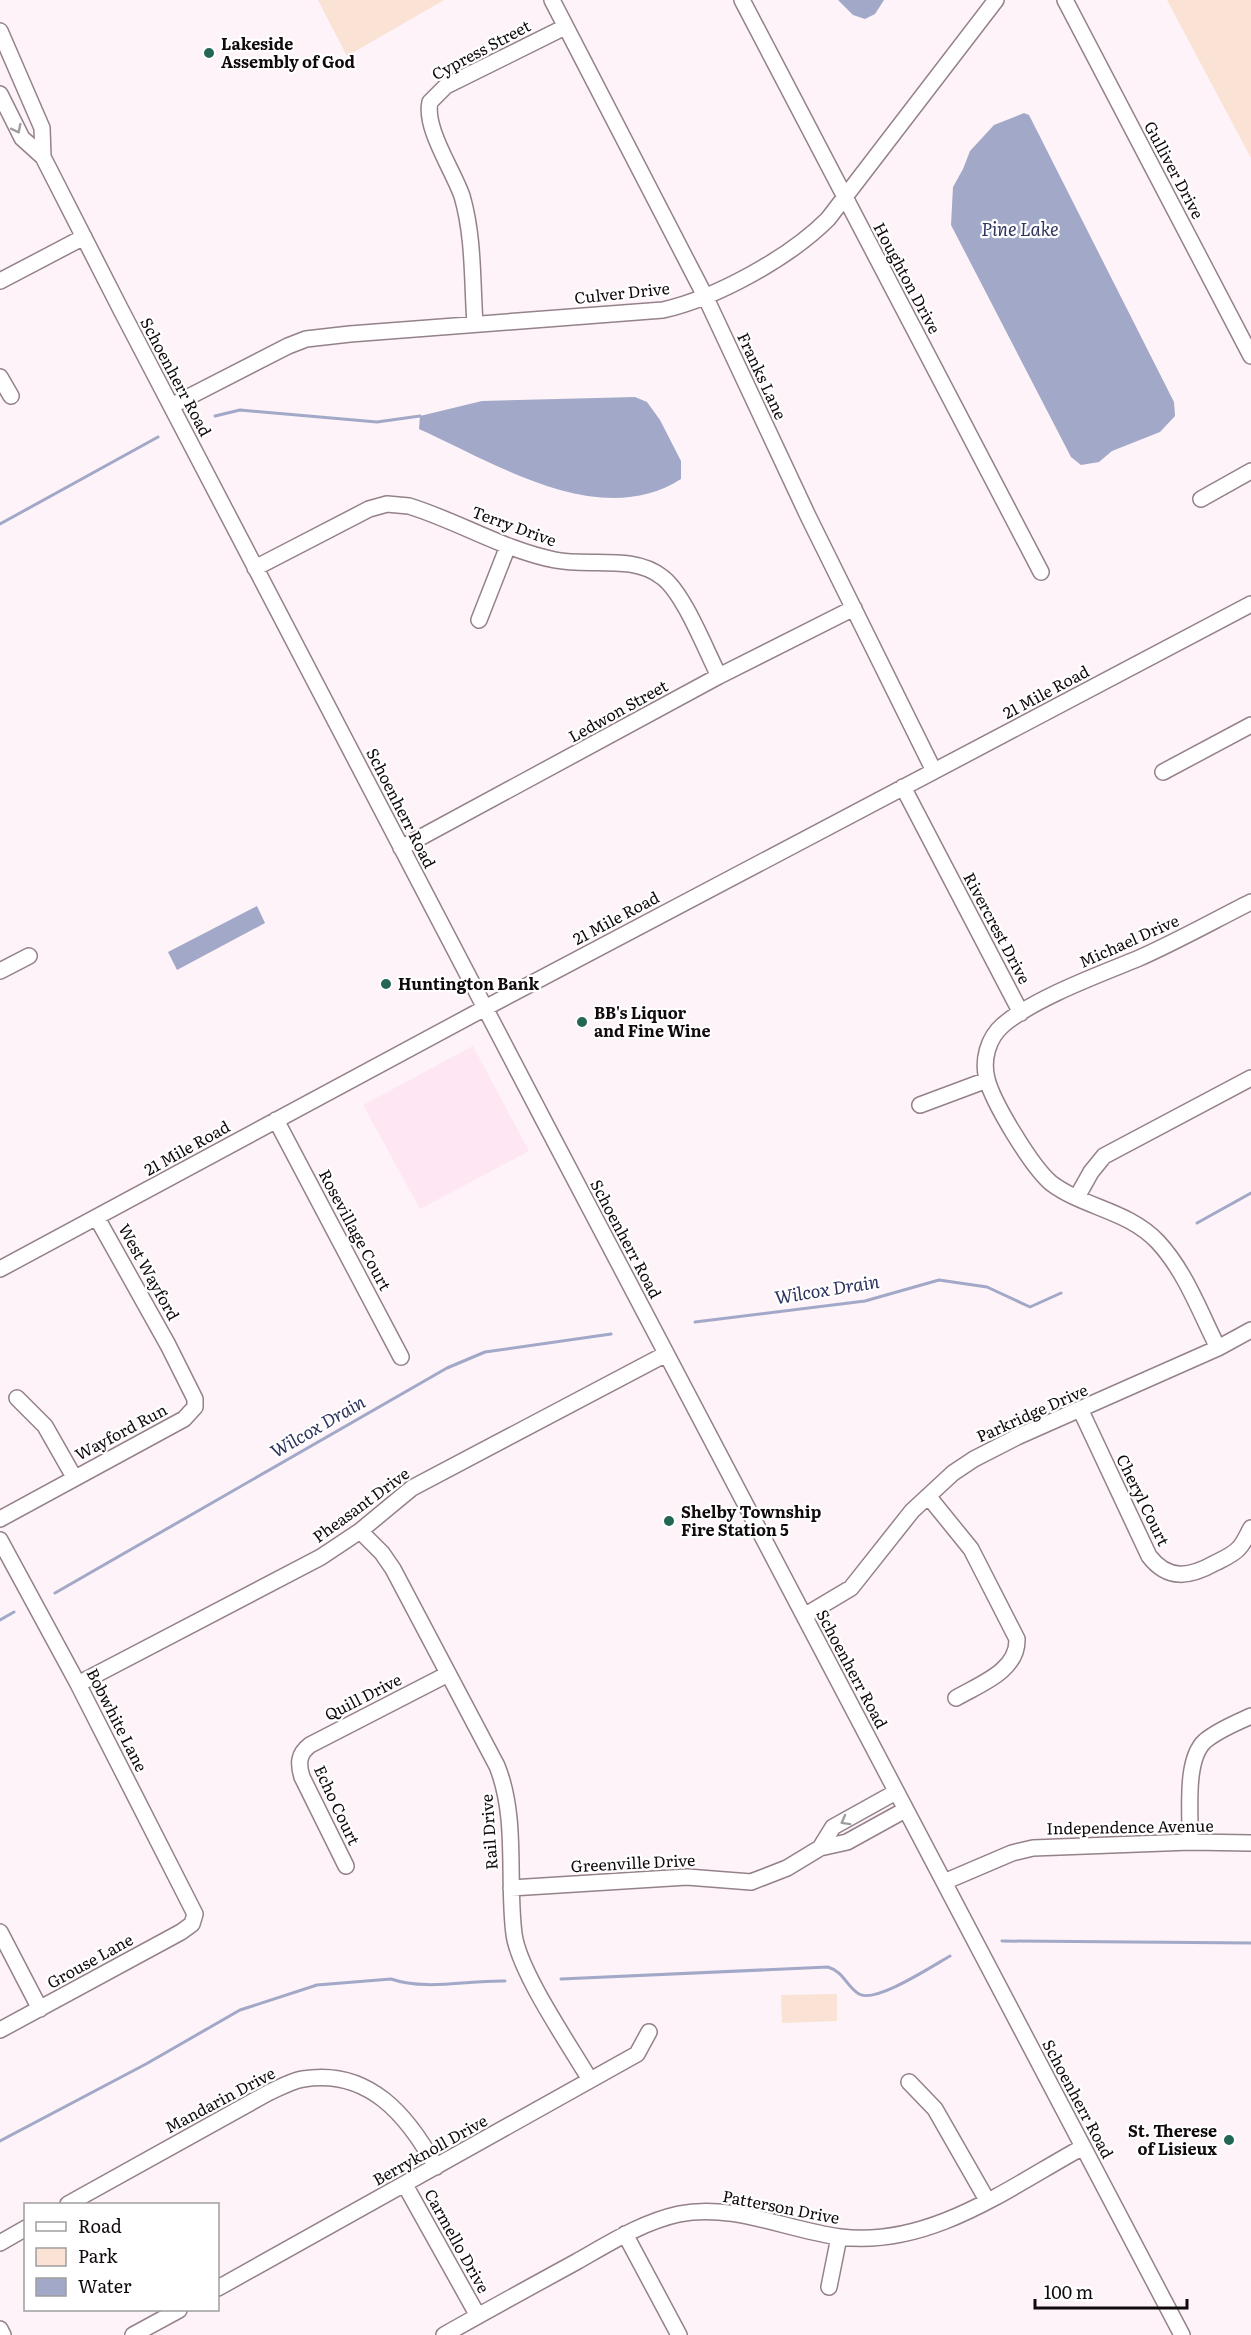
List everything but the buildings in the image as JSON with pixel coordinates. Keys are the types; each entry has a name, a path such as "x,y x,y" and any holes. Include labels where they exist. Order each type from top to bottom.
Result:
{"street":[{"name":"Franks Lane","path":"552,0 705,296 808,516 934,771"},
{"name":"Houghton Drive","path":"742,0 1041,573"},
{"name":"Culver Drive","path":"171,406 306,339 663,310 705,296 774,261 810,236 828,219 844,195 996,0"},
{"name":"Gulliver Drive","path":"1065,0 1251,356"},
{"name":"Cypress Street","path":"475,324 468,224 454,176 431,124 430,102 446,86 565,27"},
{"name":"Schoenherr Road","path":"0,31 5,59 42,128 44,157 84,237 401,848 1182,2335"},
{"name":"Schoenherr Road","path":"0,94 22,138 44,157"},
{"path":"0,281 84,237"},
{"path":"0,377 11,396"},
{"path":"1201,499 1251,471"},
{"name":"Terry Drive","path":"255,568 369,509 387,504 420,509 508,546 566,562 601,562 641,567 662,576 680,599 719,676"},
{"path":"479,620 508,546"},
{"name":"21 Mile Road","path":"0,1269 485,1008 1251,604"},
{"name":"Ledwon Street","path":"401,848 719,676 854,608"},
{"path":"1163,772 1251,725"},
{"name":"Rivercrest Drive","path":"903,787 1021,1013"},
{"name":"Michael Drive","path":"1021,1013 1087,979 1174,942 1251,902"},
{"path":"0,971 29,956"},
{"path":"1021,1013 1000,1028 989,1045 986,1059 987,1080 1032,1163 1051,1182 1077,1197 1122,1215 1158,1242 1185,1280 1218,1348"},
{"path":"1077,1197 1091,1172 1104,1156 1251,1078"},
{"path":"920,1105 987,1080"},
{"name":"Rosevillage Court","path":"276,1120 401,1357"},
{"name":"West Wayford","path":"97,1218 168,1345"},
{"name":"Parkridge Drive","path":"804,1616 858,1582 912,1511 953,1473 991,1449 1081,1411 1218,1348 1251,1330"},
{"name":"Wayford Run","path":"0,1519 190,1415 195,1407 195,1399 168,1345"},
{"name":"Pheasant Drive","path":"78,1684 321,1557 360,1531 412,1488 666,1354"},
{"path":"17,1398 45,1426 74,1477"},
{"name":"Cheryl Court","path":"1081,1411 1149,1556 1160,1568 1177,1575 1201,1570 1238,1549 1251,1528"},
{"path":"928,1496 971,1549 1017,1639 1016,1653 1006,1668 956,1698"},
{"name":"Rail Drive","path":"360,1531 382,1553 393,1569 482,1735 504,1784 507,1798 514,1935 521,1958 590,2080"},
{"name":"Bobwhite Lane","path":"0,1540 78,1684 192,1906 194,1920"},
{"name":"Quill Drive","path":"300,1758 309,1745 448,1674"},
{"path":"1190,1842 1192,1771 1198,1750 1206,1740 1251,1716"},
{"name":"Echo Court","path":"300,1758 302,1777 346,1866"},
{"name":"Greenville Drive","path":"820,1848 833,1827 896,1792"},
{"name":"Greenville Drive","path":"511,1887 687,1877 751,1882 787,1868 820,1848 847,1842 905,1810"},
{"name":"Independence Avenue","path":"944,1882 1012,1853 1033,1848 1190,1842 1251,1843"},
{"name":"Grouse Lane","path":"0,2030 181,1932 194,1920"},
{"path":"0,1932 40,2010"},
{"name":"Berryknoll Drive","path":"219,2287 637,2054 649,2032"},
{"name":"Mandarin Drive","path":"72,2203 268,2093 302,2079 337,2079 375,2092 397,2109 415,2129 436,2167"},
{"path":"909,2082 935,2109 987,2200"},
{"name":"Patterson Drive","path":"444,2335 625,2234 672,2216 702,2212 740,2215 839,2236 886,2238 914,2233 952,2218 1083,2147"},
{"name":"Carmello Drive","path":"405,2185 478,2316"},
{"path":"0,2243 24,2229"},
{"path":"625,2234 679,2335"},
{"path":"829,2287 839,2236"},
{"path":"134,2335 178,2311"},
{"path":"0,2329 3,2335"}],"shaded area":[{"path":"473,1046 529,1151 420,1209 363,1105"}],"green space":[{"path":"318,0 444,0 347,56"},
{"path":"1167,0 1251,0 1251,158"},
{"path":"837,1994 837,2021 782,2023 781,1995"}],"water":[{"path":"838,0 884,0 875,14 865,19 853,15"},
{"name":"Pine Lake","path":"1024,113 1029,115 1174,402 1175,416 1160,432 1112,451 1099,462 1081,465 1071,457 951,225 953,187 970,151 994,125"},
{"path":"635,397 647,402 660,420 681,461 681,479 650,493 617,498 583,495 548,486 514,473 419,429 420,416 482,401"},
{"path":"257,906 265,923 177,970 168,952"}],"waterway":[{"path":"215,416 240,410 377,422 420,416"},
{"path":"0,524 158,437"},
{"name":"Wilcox Drain","path":"1197,1223 1251,1193"},
{"name":"Wilcox Drain","path":"695,1322 865,1301 939,1280 987,1287 1030,1307 1061,1293"},
{"name":"Wilcox Drain","path":"55,1593 447,1368 485,1352 611,1334"},
{"name":"Wilcox Drain","path":"0,1620 14,1612"},
{"path":"1002,1941 1251,1943"},
{"path":"561,1979 828,1967 838,1972 859,1994 867,1996 891,1989 950,1956"},
{"path":"0,2141 146,2064 240,2010 317,1985 391,1979 433,1985 505,1981"}],"place":[{"name":"Lakeside Assembly of God","path":"209,53"},
{"name":"Huntington Bank","path":"386,984"},
{"name":"BB's Liquor and Fine Wine","path":"582,1022"},
{"name":"Shelby Township Fire Station 5","path":"669,1521"},
{"name":"St. Therese of Lisieux","path":"1229,2140"}]}
